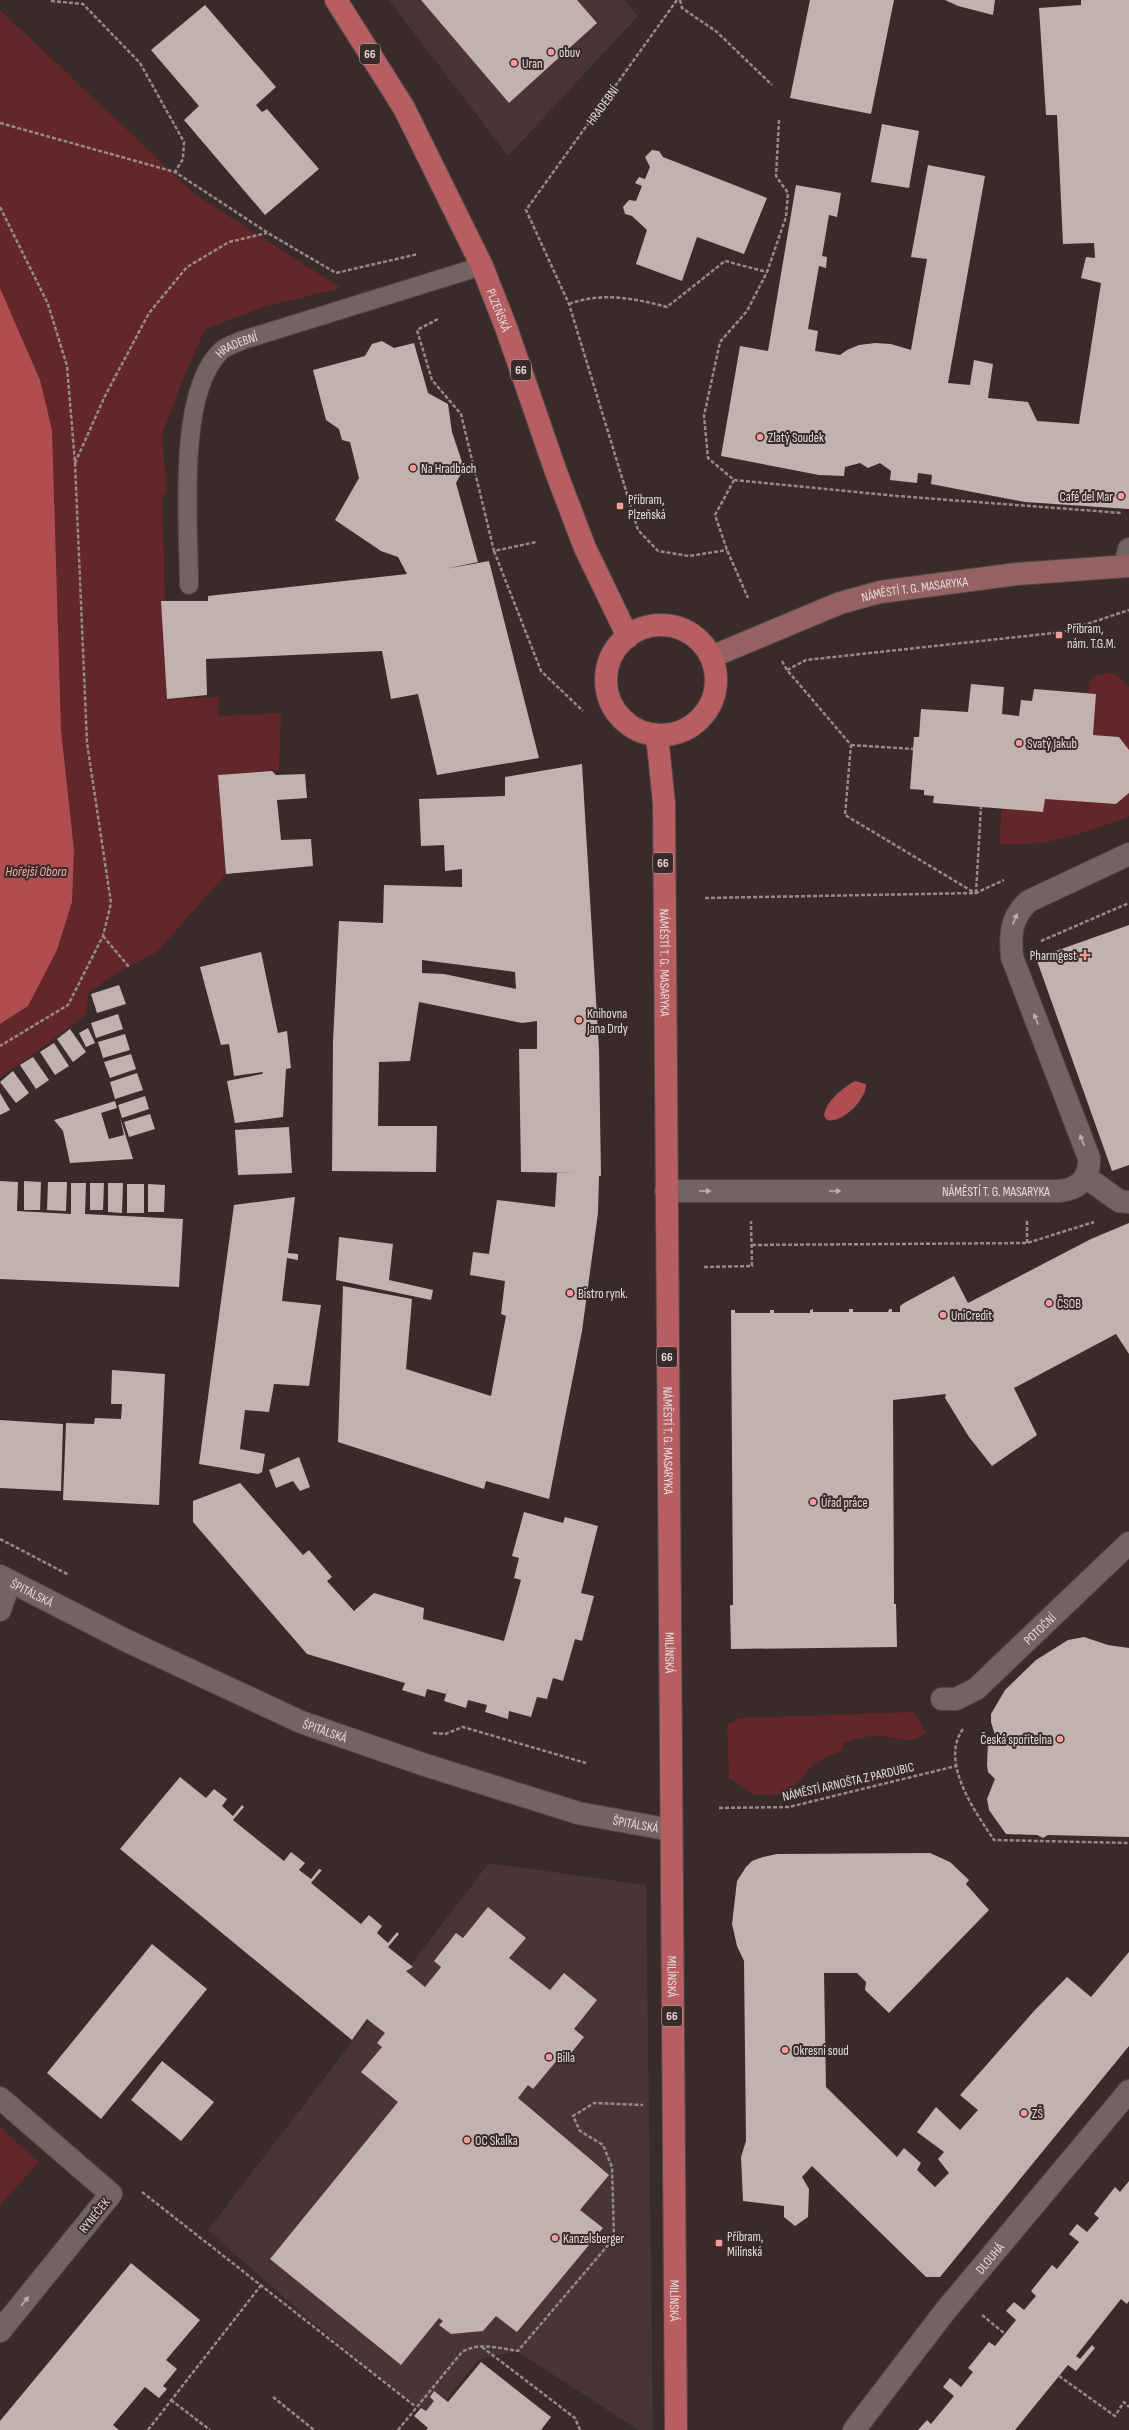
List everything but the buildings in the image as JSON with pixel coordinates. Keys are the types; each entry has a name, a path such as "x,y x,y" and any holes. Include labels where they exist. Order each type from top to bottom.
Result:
{"main road":[{"name":"PLZEŇSKÁ","path":"336,0 404,108 482,266 507,330 556,472 582,541 628,637"},
{"name":"NÁMĚSTÍ T. G. MASARYKA","path":"711,657 840,603 880,592 1128,560"},
{"path":"653,626 675,627 690,633 702,643 711,657 716,676 715,694 707,712 688,728 676,734 657,735 639,731 623,720 612,705 606,687 608,668 615,650 628,637 642,629 653,626"},
{"name":"NÁMĚSTÍ T. G. MASARYKA","path":"657,735 664,803 669,1523"},
{"name":"MILÍNSKÁ","path":"669,1523 676,2430"}],"street":[{"path":"1124,1201 1086,1177 1090,1169 1089,1158 1012,957 1010,938 1013,921 1018,910 1029,901 1129,854"},
{"name":"NÁMĚSTÍ T. G. MASARYKA","path":"666,1191 1059,1191 1070,1190 1080,1185 1086,1177"},
{"name":"POTOČNÍ","path":"942,1699 956,1699 976,1689 1129,1543"},
{"path":"0,1610 5,1578"},
{"name":"ŠPITÁLSKÁ","path":"5,1578 125,1640 301,1722 422,1764 578,1813 671,1830"},
{"name":"DLOUHÁ","path":"854,2430 946,2310 1129,2091"},
{"name":"RYNEČEK","path":"0,2098 111,2194 0,2331"}],"lane":[{"name":"HRADEBNÍ","path":"189,586 188,443 194,403 209,368 221,350 243,340 482,266"}],"path":[{"path":"678,0 682,8 717,32 772,85"},
{"name":"HRADEBNÍ","path":"569,304 526,210 678,0"},
{"path":"51,2 83,4 140,63 184,142 182,159 175,172"},
{"path":"779,120 776,176 788,193 786,217 767,272 747,311 720,342 704,416 708,458 734,480 1122,513"},
{"path":"0,123 175,172 268,233 336,273 418,254"},
{"path":"0,207 48,304 67,366 75,463 87,743 111,903 103,936 68,1005 0,1046"},
{"path":"75,463 105,396 149,313 187,267 229,242 268,233"},
{"path":"727,550 689,556 658,551 638,530 569,304 586,298 634,298 667,307 725,261 767,272"},
{"path":"438,319 417,330 432,380 460,414 494,551 541,671 583,711"},
{"path":"734,480 716,515 727,550 748,598"},
{"path":"494,551 536,542"},
{"path":"787,670 806,660 1063,632 1129,610"},
{"path":"782,659 787,670 851,745 845,816 976,893"},
{"path":"851,745 913,749"},
{"path":"976,893 981,807"},
{"path":"705,898 976,893"},
{"path":"103,936 129,967"},
{"path":"752,1244 1027,1244 1124,1212 1124,1201"},
{"path":"704,1267 752,1266 751,1213"},
{"path":"1027,1214 1027,1244"},
{"path":"0,1539 72,1576"},
{"path":"431,1733 445,1734 463,1728 586,1763"},
{"name":"NÁMĚSTÍ ARNOŠTA Z PARDUBIC","path":"719,1808 789,1807 956,1766 970,1804 994,1840 1129,1843"},
{"path":"398,2430 462,2352 469,2348 481,2346 518,2351 614,2238 612,2167 603,2145 580,2131 573,2116 594,2103 673,2106"},
{"path":"140,2190 262,2284 416,2407"},
{"path":"148,2430 262,2284"},
{"path":"978,2312 1005,2334"},
{"path":"481,2346 575,2418 580,2430"},
{"path":"1059,2376 1115,2416 1124,2402 1129,2407"},
{"path":"273,2397 314,2430"},
{"path":"171,2400 210,2430"}],"shaded area":[{"path":"389,0 625,0 638,16 508,156"},
{"path":"0,10 196,195 341,288 267,306 205,329 181,384 162,435 167,492 162,498 168,699 218,697 219,716 281,713 279,770 218,775 226,874 157,952 121,970 89,992 86,1015 0,1078 0,1024 28,1006 74,850 61,730 40,380 0,288"},
{"path":"1115,673 1129,687 1129,750 1119,737 1093,735 1096,694 1088,693 1089,682 1098,674"},
{"path":"1129,793 1129,816 1122,820 1061,839 1045,842 1014,845 999,843 1002,809 1043,812 1045,799 1116,804"},
{"path":"913,1712 926,1732 920,1737 902,1740 883,1736 872,1736 843,1743 843,1750 813,1764 799,1782 777,1795 753,1794 729,1778 727,1725 739,1718"},
{"path":"489,1863 646,1885 653,2430 638,2430 517,2351 478,2360 431,2419 303,2314 208,2230"},
{"path":"0,2127 39,2162 0,2205"}],"water":[{"name":"Hořejší Obora","path":"0,288 40,380 52,430 61,730 74,850 72,902 57,950 28,1006 0,1024"},
{"path":"855,1081 866,1084 865,1090 858,1103 840,1118 827,1120 824,1116 828,1105 840,1091"}],"place":[{"name":"obuv","path":"551,52"},
{"name":"Uran","path":"514,63"},
{"name":"Zlatý Soudek","path":"760,437"},
{"name":"Na Hradbách","path":"413,468"},
{"name":"Café del Mar","path":"1121,496"},
{"name":"Příbram, Plzeňská","path":"620,506"},
{"name":"Příbram, nám. T.G.M.","path":"1059,635"},
{"name":"Svatý Jakub","path":"1019,743"},
{"name":"Pharmgest","path":"1085,955"},
{"name":"Knihovna Jana Drdy","path":"579,1020"},
{"name":"Bistro rynk.","path":"570,1293"},
{"name":"ČSOB","path":"1049,1303"},
{"name":"UniCredit","path":"943,1315"},
{"name":"Úřad práce","path":"813,1502"},
{"name":"Česká spořitelna","path":"1060,1739"},
{"name":"Okresní soud","path":"785,2050"},
{"name":"Billa","path":"549,2057"},
{"name":"ZŠ","path":"1024,2113"},
{"name":"OC Skalka","path":"467,2140"},
{"name":"Kanzelsberger","path":"555,2238"},
{"name":"Příbram, Milínská","path":"719,2243"}]}
